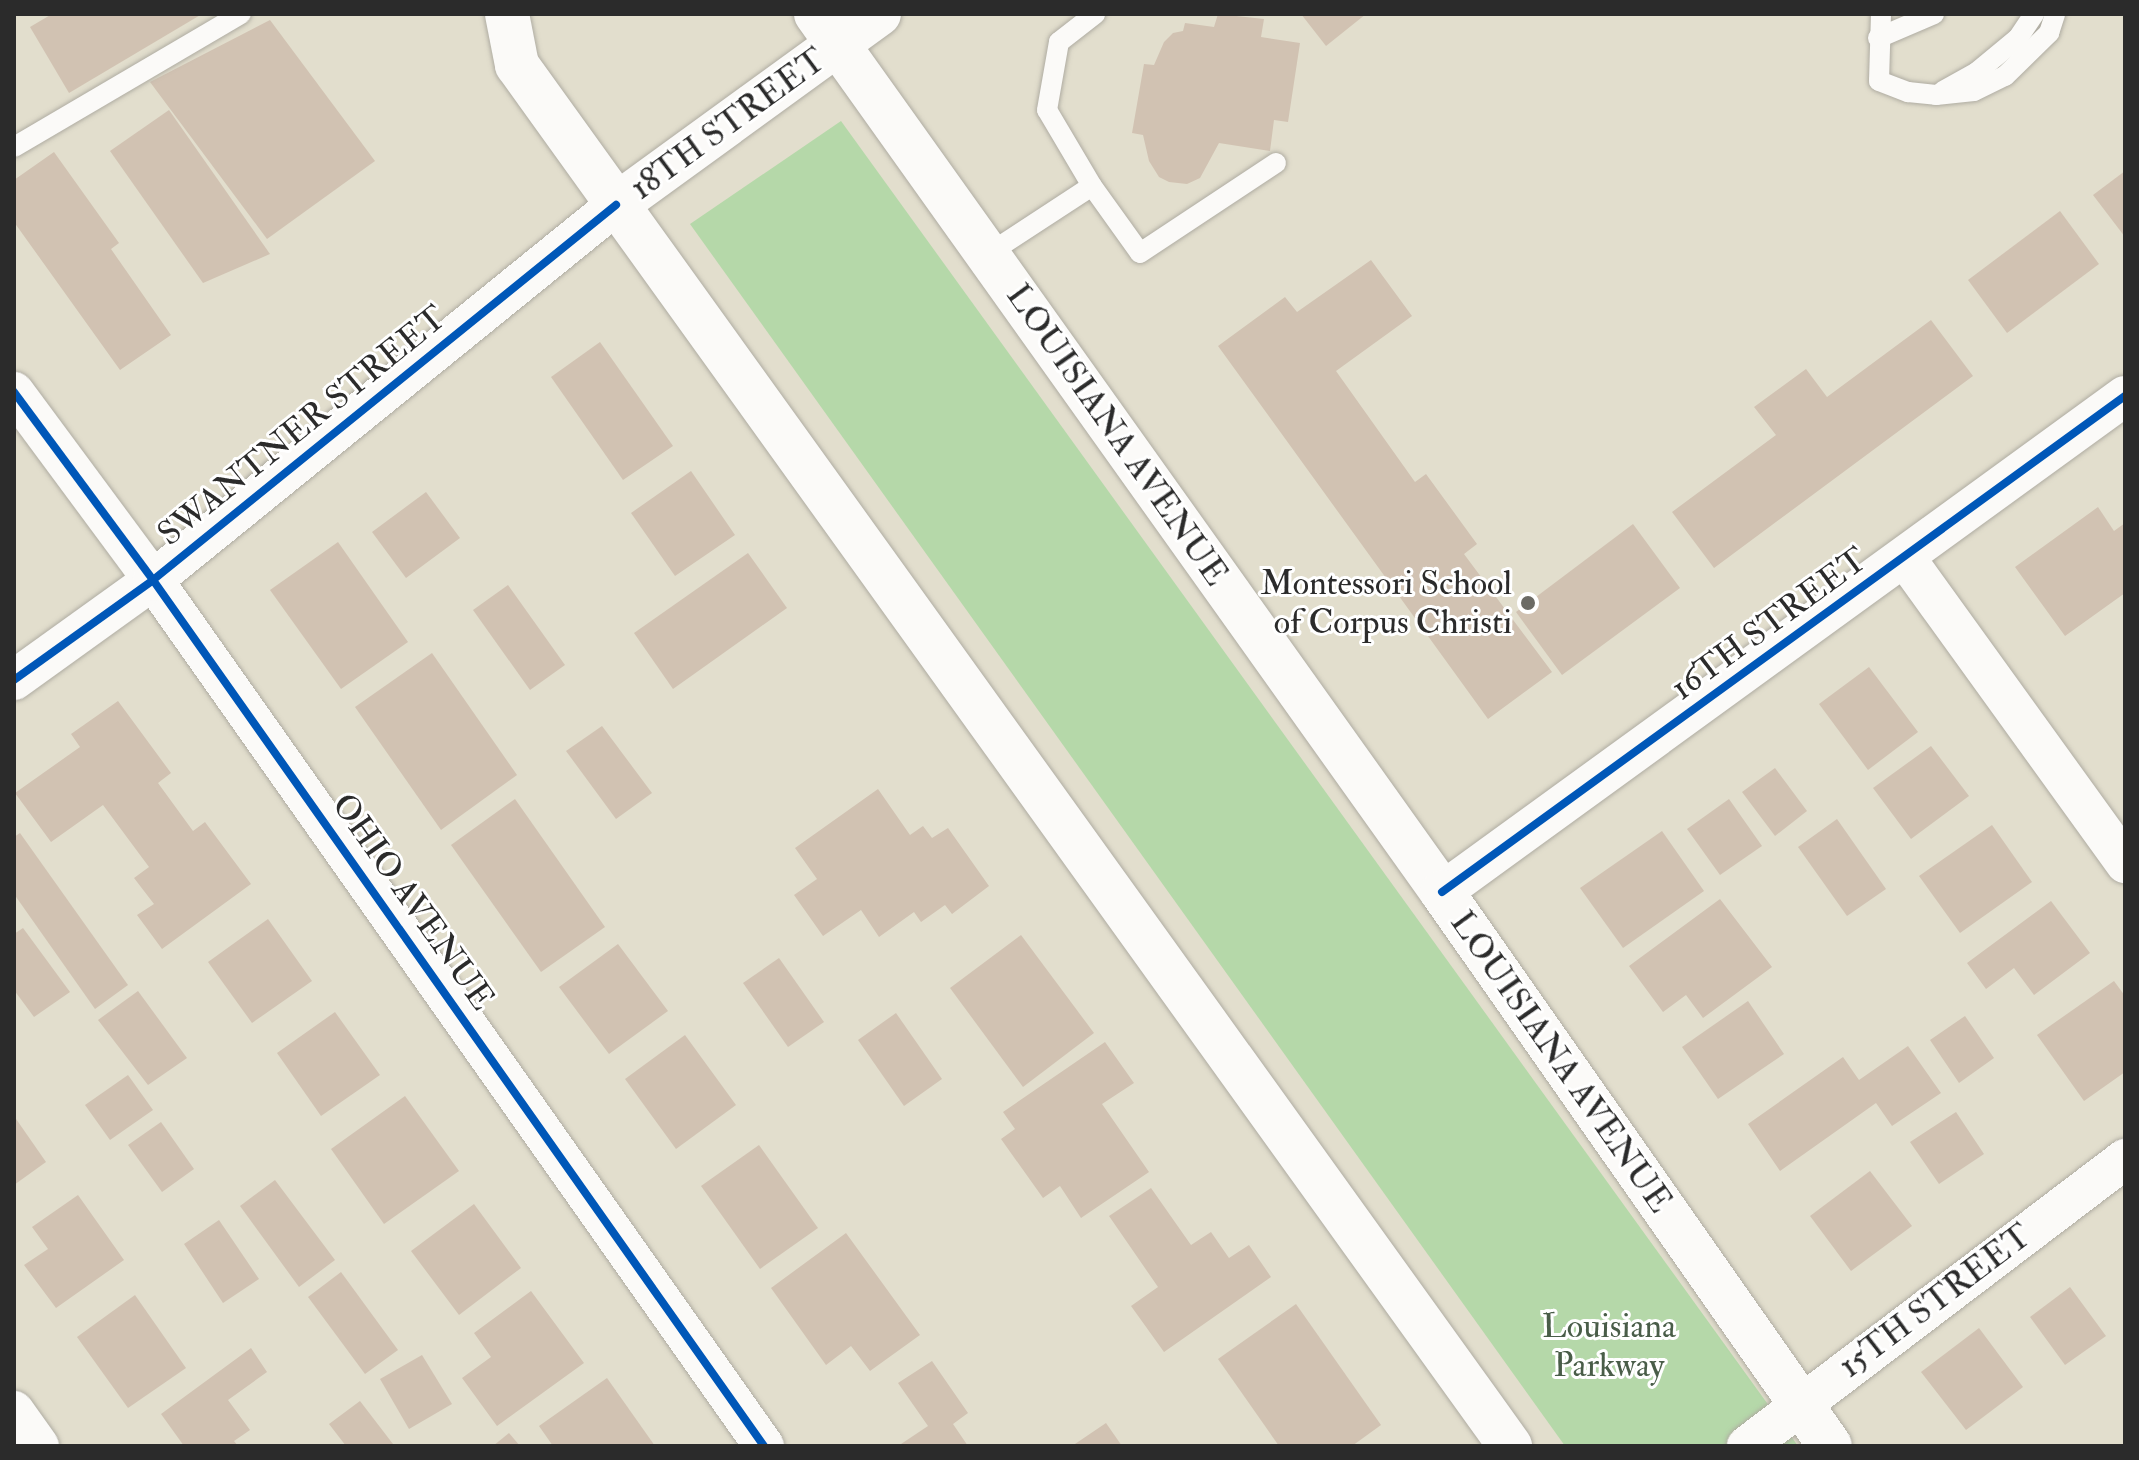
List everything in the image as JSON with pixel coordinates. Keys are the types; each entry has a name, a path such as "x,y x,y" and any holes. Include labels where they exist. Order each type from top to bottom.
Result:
{"main road":[{"path":"480,14 1510,1446"},
{"path":"507,14 517,65"},
{"name":"18TH STREET","path":"616,205 827,29 879,14"},
{"name":"LOUISIANA AVENUE","path":"827,29 1442,892 1830,1446"}],"street":[{"name":"SWANTNER STREET","path":"14,680 153,580 616,205"},
{"name":"OHIO AVENUE","path":"14,392 153,580 764,1446"},
{"name":"16TH STREET","path":"1442,892 1906,559 2125,396"},
{"path":"1906,559 2125,863"},
{"name":"15TH STREET","path":"1747,1446 1799,1403 2125,1159"},
{"path":"14,1411 39,1446"}],"lane":[{"path":"14,147 241,14"},
{"path":"1095,14 1059,42 1047,110 1092,186 1140,253 1276,163"},
{"path":"1881,14 1879,81 1908,92 1936,95 1974,91 2005,76 2049,33 2055,14"},
{"path":"1878,38 1934,14"},
{"path":"1936,95 1987,64 2018,38 2034,14"},
{"path":"988,254 1092,186"}],"green space":[{"name":"Louisiana Parkway","path":"841,121 1798,1446 1565,1446 690,224"}],"building":[{"path":"52,14 202,14 69,93 30,27"},
{"path":"1218,14 1264,19 1261,37 1300,43 1288,122 1274,120 1270,151 1219,143 1200,178 1187,184 1169,182 1159,177 1149,161 1143,135 1132,133 1144,64 1154,65 1164,42 1173,33 1183,31 1185,23 1214,27"},
{"path":"1301,14 1366,14 1326,46"},
{"path":"270,20 375,161 267,239 150,82"},
{"path":"169,110 270,254 203,283 110,151"},
{"path":"54,152 119,243 111,249 171,335 120,370 14,222 14,180"},
{"path":"2125,171 2125,237 2093,195"},
{"path":"2060,211 2099,264 2007,333 1968,280"},
{"path":"1371,260 1412,316 1336,371 1415,482 1426,474 1477,544 1464,554 1552,672 1488,719 1218,346 1285,297 1297,312"},
{"path":"1931,320 1973,376 1714,568 1672,512 1776,435 1754,407 1806,369 1827,397"},
{"path":"600,342 673,446 623,480 551,377"},
{"path":"691,471 735,535 675,576 631,513"},
{"path":"426,492 460,538 406,578 372,532"},
{"path":"2098,507 2114,531 2125,523 2125,593 2065,636 2015,567"},
{"path":"1633,524 1680,588 1562,675 1516,612"},
{"path":"338,542 408,642 341,689 270,590"},
{"path":"748,553 787,608 673,689 634,633"},
{"path":"508,585 565,665 530,690 473,610"},
{"path":"432,653 517,775 441,830 355,707"},
{"path":"1869,667 1918,732 1868,770 1819,704"},
{"path":"118,701 171,773 158,783 193,831 205,822 251,884 162,949 137,915 154,904 134,878 149,867 103,805 51,842 15,793 80,747 71,734"},
{"path":"602,726 652,793 616,819 566,751"},
{"path":"1931,746 1969,796 1911,839 1873,788"},
{"path":"1775,768 1807,811 1775,836 1742,792"},
{"path":"878,789 910,835 923,826 932,838 948,828 989,886 952,914 945,905 921,922 914,912 879,937 861,910 823,936 794,895 817,879 795,848"},
{"path":"515,799 605,927 541,972 451,845"},
{"path":"1729,799 1762,846 1720,875 1687,829"},
{"path":"1837,819 1886,889 1847,916 1798,847"},
{"path":"1992,825 2032,882 1960,933 1919,876"},
{"path":"1662,831 1704,891 1623,948 1580,888"},
{"path":"20,833 128,985 95,1009 14,894 14,837"},
{"path":"1720,899 1772,967 1703,1018 1686,995 1663,1012 1629,966"},
{"path":"2051,901 2090,953 2034,995 2014,968 1986,989 1967,963"},
{"path":"268,919 312,981 252,1023 208,962"},
{"path":"23,928 70,992 34,1017 14,990 14,934"},
{"path":"1021,935 1094,1033 1023,1087 950,988"},
{"path":"618,944 668,1011 609,1054 559,987"},
{"path":"779,958 824,1022 788,1047 743,983"},
{"path":"2114,981 2125,996 2125,1072 2084,1101 2037,1035"},
{"path":"138,991 187,1058 148,1085 98,1020"},
{"path":"1748,1001 1784,1054 1718,1099 1682,1047"},
{"path":"335,1012 380,1075 321,1116 277,1053"},
{"path":"896,1013 942,1079 904,1106 858,1040"},
{"path":"1965,1016 1994,1058 1959,1083 1930,1040"},
{"path":"685,1035 736,1105 676,1149 625,1079"},
{"path":"1105,1042 1134,1083 1102,1104 1149,1172 1081,1218 1060,1186 1043,1198 1001,1139 1015,1129 1003,1112"},
{"path":"1908,1046 1941,1093 1892,1126 1876,1103 1780,1171 1748,1124 1843,1057 1859,1080"},
{"path":"128,1075 153,1110 110,1140 85,1105"},
{"path":"405,1096 459,1171 384,1224 331,1149"},
{"path":"1956,1112 1984,1154 1939,1184 1910,1142"},
{"path":"14,1116 46,1162 14,1185"},
{"path":"161,1122 194,1169 162,1192 128,1145"},
{"path":"759,1145 818,1228 760,1269 701,1186"},
{"path":"1870,1171 1912,1226 1851,1271 1810,1216"},
{"path":"275,1180 335,1260 299,1287 240,1206"},
{"path":"1151,1188 1191,1245 1211,1232 1229,1258 1249,1245 1271,1277 1164,1352 1131,1306 1158,1287 1109,1216"},
{"path":"78,1195 124,1260 56,1308 24,1265 48,1249 32,1227"},
{"path":"474,1204 521,1268 459,1315 411,1251"},
{"path":"219,1220 259,1279 223,1303 184,1244"},
{"path":"846,1233 920,1335 870,1371 851,1346 826,1365 771,1288"},
{"path":"341,1272 398,1350 365,1374 308,1297"},
{"path":"2070,1287 2106,1336 2065,1365 2030,1317"},
{"path":"531,1291 584,1363 497,1426 462,1378 491,1357 474,1333"},
{"path":"135,1295 186,1368 128,1408 77,1337"},
{"path":"1296,1304 1381,1425 1352,1446 1279,1446 1218,1359"},
{"path":"1979,1328 2023,1387 1966,1430 1921,1372"},
{"path":"251,1348 267,1372 228,1400 250,1430 234,1441 238,1446 184,1446 161,1414"},
{"path":"422,1355 452,1404 409,1429 380,1379"},
{"path":"932,1361 968,1413 953,1424 968,1446 898,1446 928,1426 898,1383"},
{"path":"607,1378 655,1446 553,1446 539,1426"},
{"path":"360,1401 393,1444 346,1446 329,1424"},
{"path":"1106,1423 1122,1446 1072,1446"},
{"path":"509,1433 520,1446 493,1446"}],"cycle path":[{"path":"14,680 153,580 616,205"},
{"path":"14,392 153,580 764,1446"},
{"path":"1442,892 2125,396"}],"place":[{"name":"Montessori School of Corpus Christi","path":"1528,603"}]}
